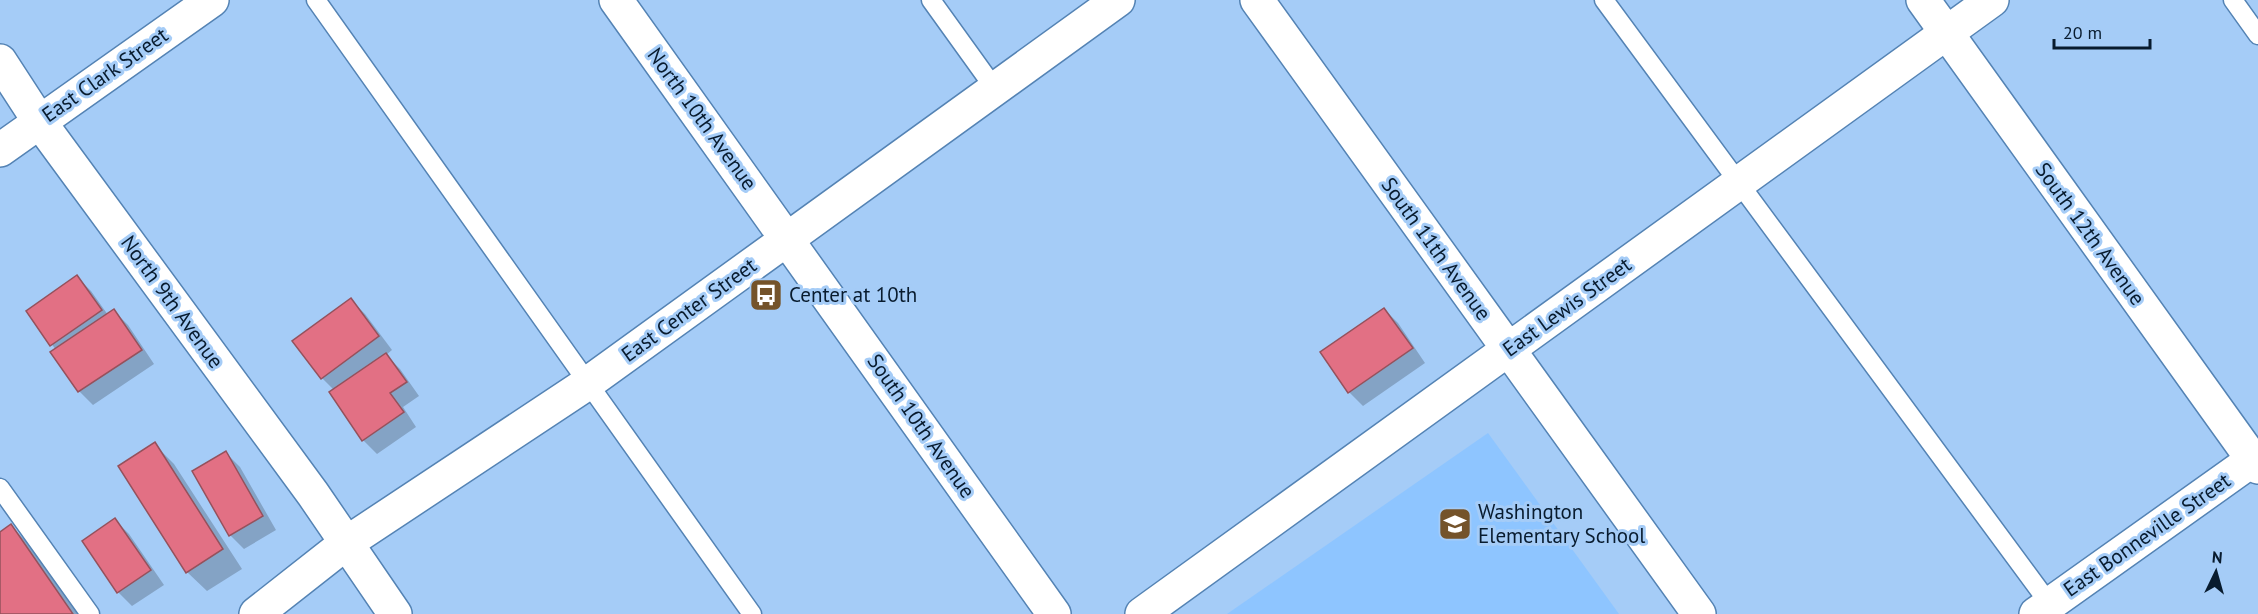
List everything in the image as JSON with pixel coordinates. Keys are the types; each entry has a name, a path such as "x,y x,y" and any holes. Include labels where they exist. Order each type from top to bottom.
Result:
{"street":[{"name":"East Clark Street","path":"0,150 212,0"},
{"name":"North 10th Avenue","path":"616,0 787,239"},
{"name":"East Center Street","path":"256,614 345,544 588,383 1118,0"},
{"name":"South 11th Avenue","path":"1257,0 1700,614"},
{"name":"South 12th Avenue","path":"1923,0 2256,461"},
{"name":"East Lewis Street","path":"1143,614 1992,0"},
{"name":"North 9th Avenue","path":"0,61 39,121 313,494 395,614"},
{"name":"South 10th Avenue","path":"787,239 1054,614"},
{"name":"East Bonneville Street","path":"2047,611 2256,461"}],"lane":[{"path":"316,0 752,614"},
{"path":"931,0 995,89"},
{"path":"1604,0 1739,183 2047,611"},
{"path":"2233,0 2258,35"},
{"path":"0,488 90,614"}],"shaded area":[{"name":"Washington Elementary School","path":"1488,433 1619,614 1227,614"}],"building":[{"path":"77,275 102,310 50,346 26,311"},
{"path":"351,298 379,336 321,379 292,341"},
{"path":"1384,308 1413,348 1348,393 1320,352"},
{"path":"114,309 142,350 78,392 50,352"},
{"path":"386,353 407,382 390,393 404,412 362,441 329,392"},
{"path":"155,442 223,549 186,573 118,466"},
{"path":"226,451 263,516 229,536 192,471"},
{"path":"115,518 151,570 117,593 82,541"},
{"path":"11,524 73,614 0,614 0,532"}],"place":[{"name":"Center at 10th","path":"766,295"},
{"name":"Washington Elementary School","path":"1455,524"}]}
